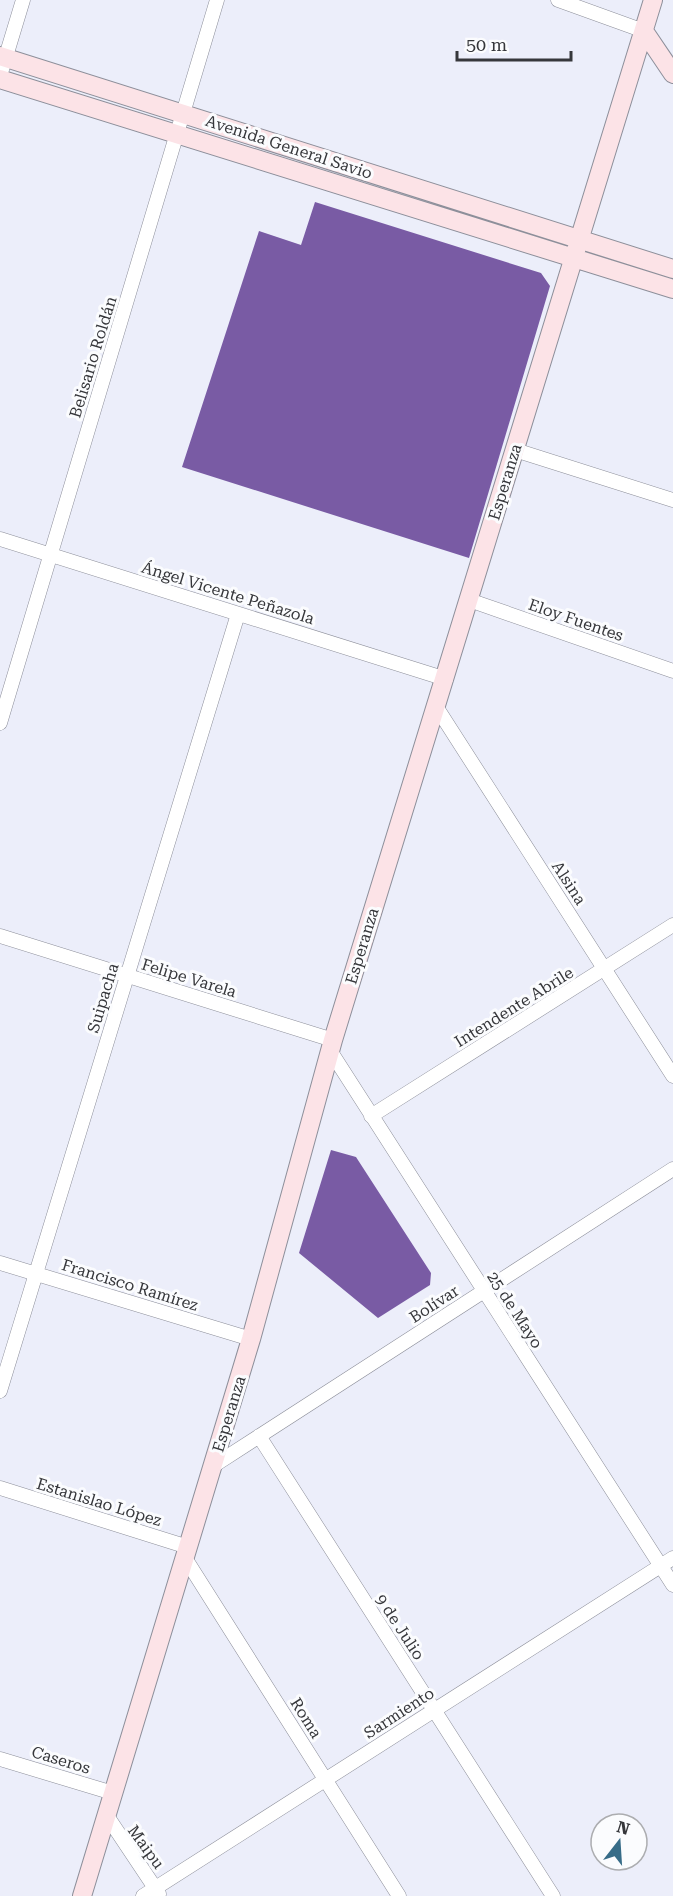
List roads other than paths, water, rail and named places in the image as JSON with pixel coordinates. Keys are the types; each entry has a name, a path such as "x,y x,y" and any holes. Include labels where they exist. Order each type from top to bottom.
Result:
{"main road":[{"name":"Esperanza","path":"82,1896 251,1339 332,1046 446,679 577,240 653,0"},
{"path":"644,31 673,75"},
{"name":"Avenida General Savio","path":"3,57 673,269"},
{"name":"Avenida General Savio","path":"0,78 673,289"}],"street":[{"path":"0,78 3,57 23,0"},
{"name":"Belisario Roldán","path":"0,723 217,0"},
{"path":"558,0 644,31"},
{"path":"515,450 673,500"},
{"name":"Ángel Vicente Peñazola","path":"0,539 446,679"},
{"name":"Eloy Fuentes","path":"469,600 673,671"},
{"name":"Suipacha","path":"0,1391 238,614"},
{"name":"Alsina","path":"437,708 673,1076"},
{"name":"Intendente Abrile","path":"371,1116 673,925"},
{"name":"Felipe Varela","path":"0,936 127,976 332,1046"},
{"name":"25 de Mayo","path":"332,1046 371,1116 673,1585"},
{"name":"Bolívar","path":"213,1466 673,1169"},
{"name":"Francisco Ramírez","path":"0,1263 251,1339"},
{"name":"9 de Julio","path":"259,1437 553,1896"},
{"name":"Estanislao López","path":"0,1488 187,1552"},
{"name":"Roma","path":"187,1552 399,1896"},
{"name":"Sarmiento","path":"143,1896 158,1892 326,1780 673,1558"},
{"name":"Caseros","path":"0,1759 113,1793"},
{"name":"Maipu","path":"107,1816 158,1892"}]}
